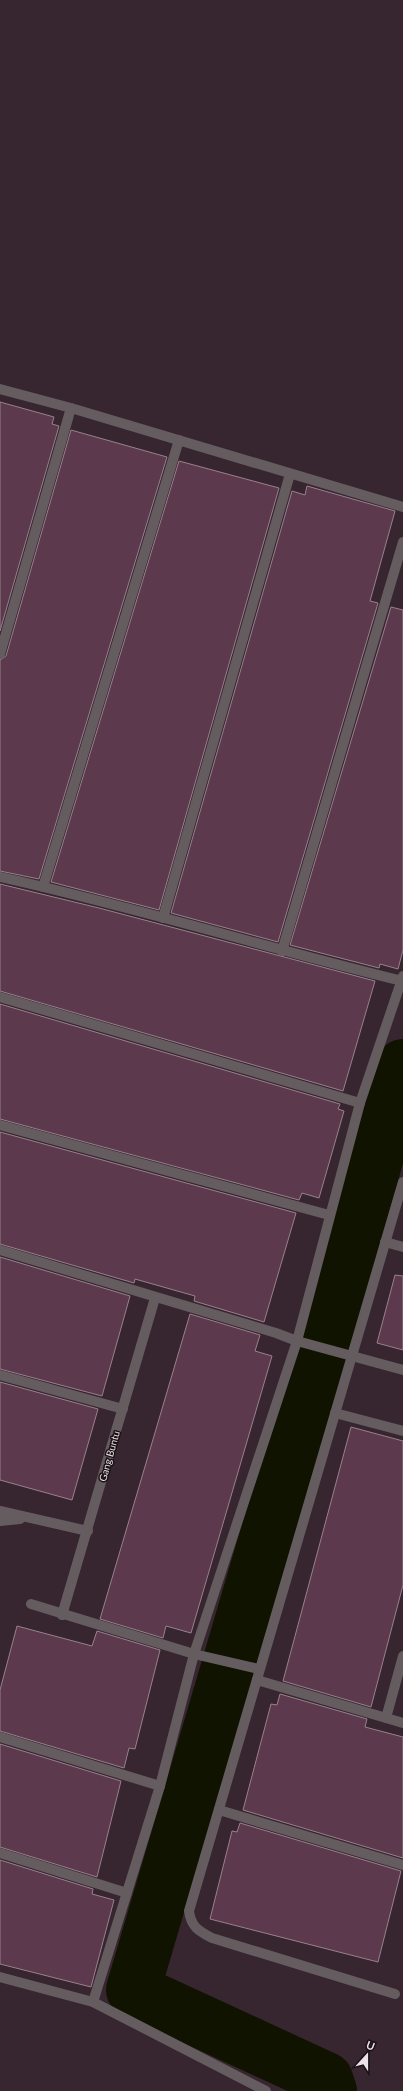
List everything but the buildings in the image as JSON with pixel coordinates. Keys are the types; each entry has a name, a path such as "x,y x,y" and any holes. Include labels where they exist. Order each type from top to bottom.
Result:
{"street":[{"path":"0,389 71,408 403,507"},
{"path":"0,654 71,408"},
{"path":"43,887 179,440"},
{"path":"163,918 290,474"},
{"path":"282,951 403,542"},
{"path":"0,877 163,918 282,951 402,979 360,1103 329,1215 297,1341 194,1654 160,1786 93,2002"},
{"path":"0,997 360,1103"},
{"path":"0,1125 329,1215"},
{"path":"395,1994 212,1938 200,1931 190,1921 189,1911 257,1680 258,1669 403,1182"},
{"path":"385,1242 403,1247"},
{"path":"0,1250 155,1298 276,1333 297,1341 403,1370"},
{"name":"Gang Buntu","path":"62,1615 88,1531 155,1298"},
{"path":"0,1375 123,1410"},
{"path":"335,1413 403,1431"},
{"path":"0,1511 25,1518 88,1531"},
{"path":"0,1521 25,1518"},
{"path":"31,1604 62,1615 194,1654 258,1669"},
{"path":"386,1718 403,1656"},
{"path":"257,1680 403,1723"},
{"path":"0,1737 160,1786"},
{"path":"219,1810 403,1864"},
{"path":"0,1853 127,1893"},
{"path":"0,1977 93,2002 266,2091"}],"waterway":[{"path":"330,2091 326,2079 133,1990 310,1389 403,1066"}]}
